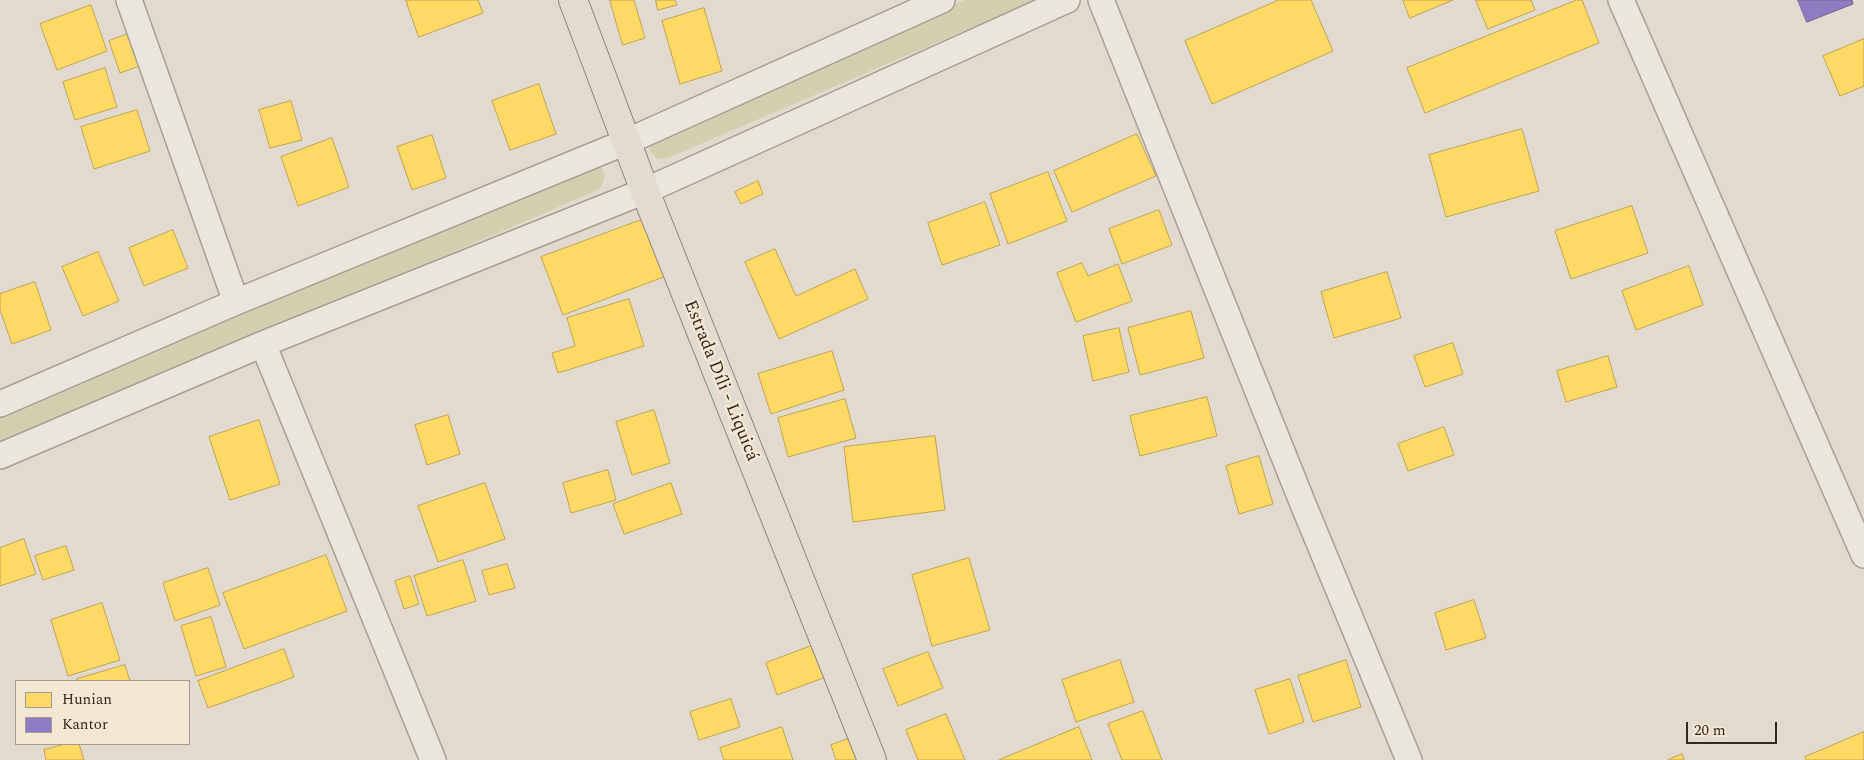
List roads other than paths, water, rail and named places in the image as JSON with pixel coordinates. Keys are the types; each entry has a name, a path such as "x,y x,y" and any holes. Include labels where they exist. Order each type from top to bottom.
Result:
{"main road":[{"name":"Estrada Díli - Liquicá","path":"573,0 645,191 872,760"}],"street":[{"path":"129,0 236,302"},
{"path":"0,404 236,302 626,142 942,0"},
{"path":"0,456 263,344 645,191 1067,0"},
{"path":"1101,0 1303,504 1409,760"},
{"path":"1621,0 1864,556"},
{"path":"263,344 433,760"}]}
